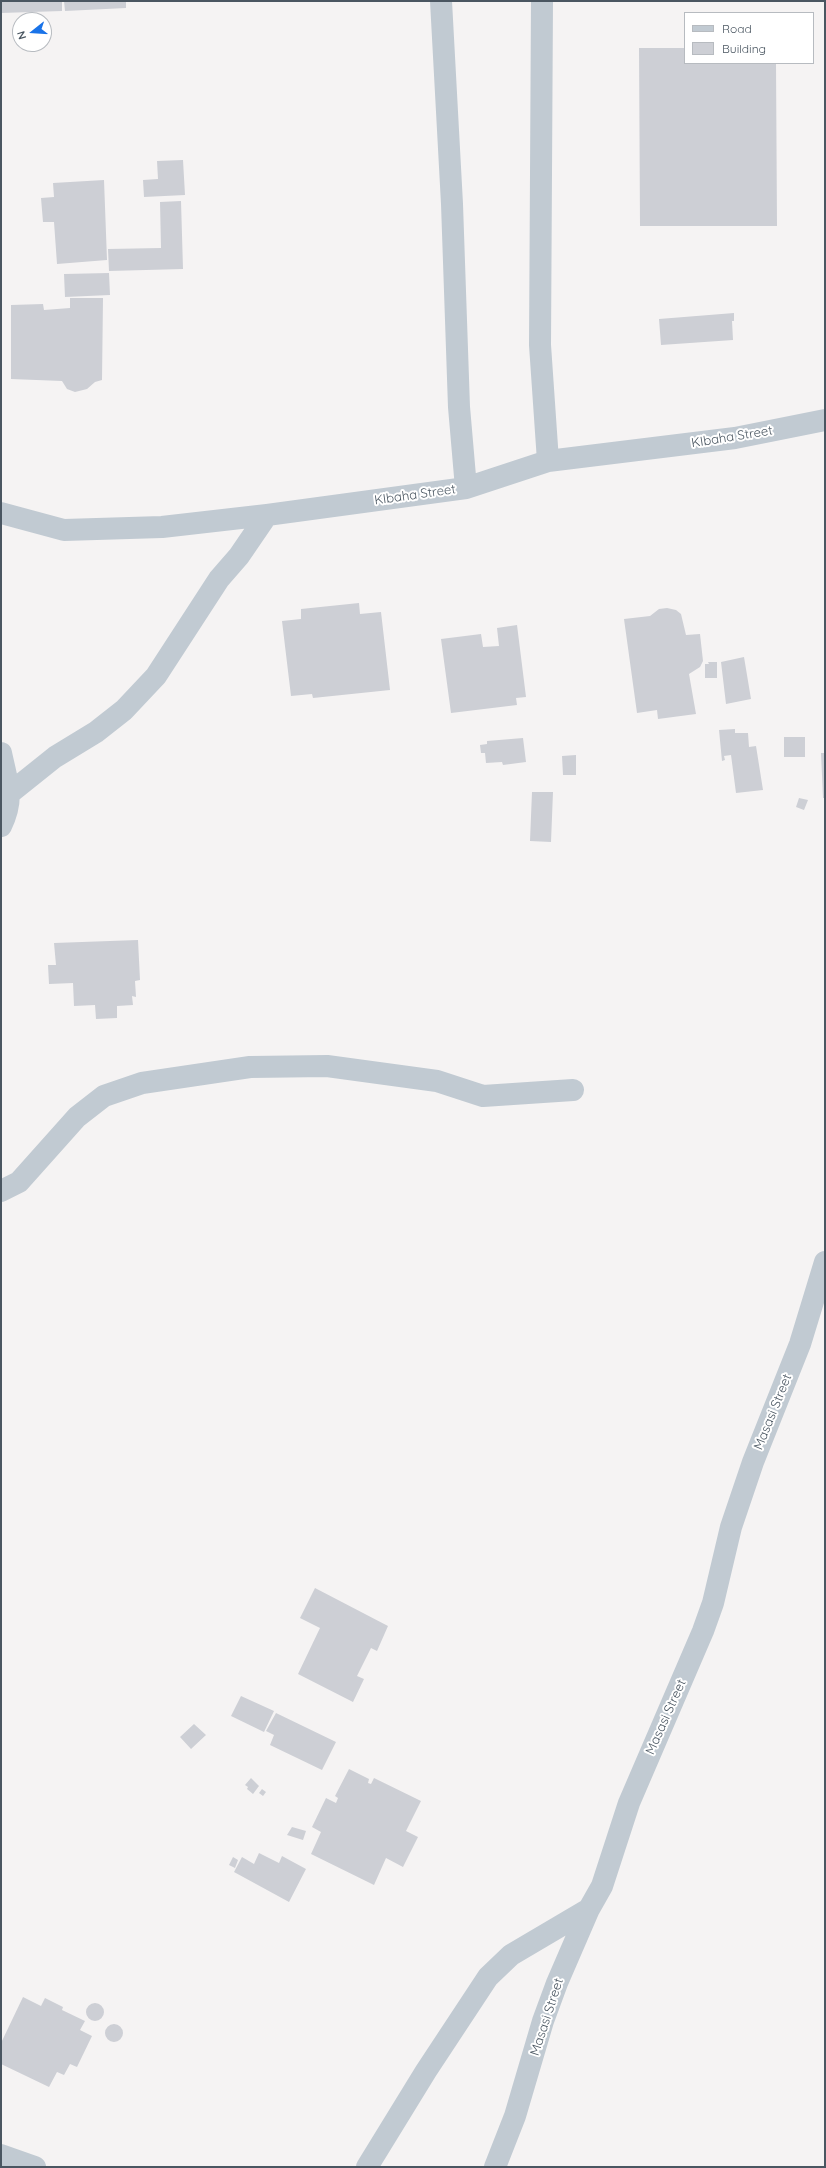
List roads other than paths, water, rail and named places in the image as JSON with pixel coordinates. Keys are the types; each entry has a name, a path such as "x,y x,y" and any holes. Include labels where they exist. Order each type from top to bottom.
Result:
{"street":[{"path":"441,1 452,204 459,406 466,488"},
{"path":"542,1 540,344 548,461"},
{"name":"KIbaha Street","path":"1,514 64,530 162,527 267,515 466,488 548,461 736,438 825,420"},
{"path":"10,793 55,757 96,732 124,710 156,676 219,579 239,556 267,515"},
{"path":"1,753 10,793 8,812 1,826"},
{"path":"1,1191 19,1182 77,1117 104,1096 142,1083 250,1067 327,1066 437,1081 483,1096 573,1090"},
{"name":"Masasi Street","path":"495,2167 522,2095 543,2021 589,1909 602,1886 629,1803 703,1632 713,1603 731,1527 753,1462 800,1344 825,1262"},
{"path":"368,2167 426,2071 488,1977 511,1955 589,1909"},
{"path":"1,2155 35,2167"}]}
